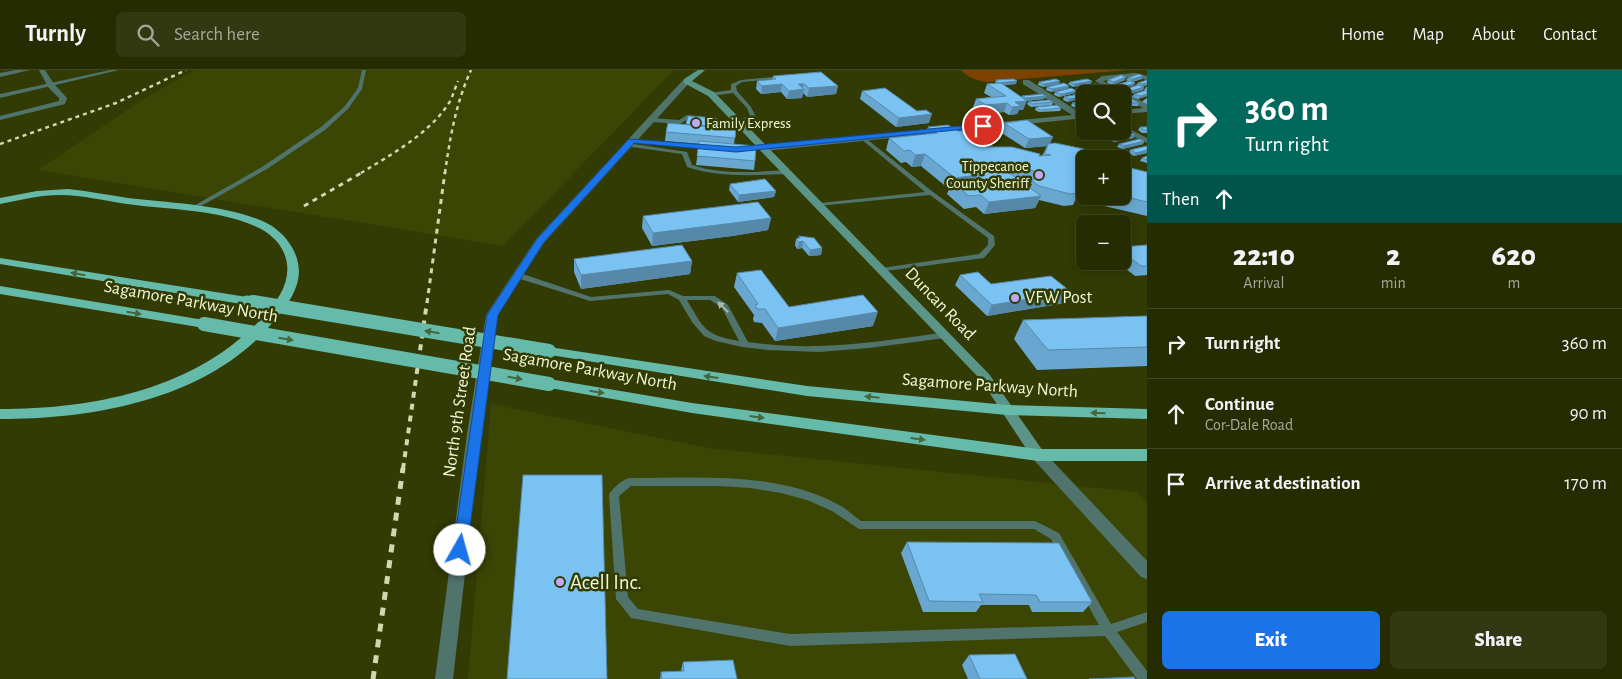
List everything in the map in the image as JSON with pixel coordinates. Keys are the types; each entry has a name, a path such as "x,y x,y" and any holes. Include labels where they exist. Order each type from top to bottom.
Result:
{"highway":[{"path":"0,211 60,192"},
{"path":"0,201 60,192 192,209 256,222 279,236 288,248 293,262 293,276 288,294 268,322 239,349 207,368 124,402 39,415 0,414"},
{"name":"Sagamore Parkway North","path":"0,261 549,351 807,391 1007,410 1147,414"},
{"name":"Sagamore Parkway North","path":"0,290 549,384 750,416 1038,455 1147,456"}],"main road":[{"path":"687,81 694,70"},
{"path":"687,81 702,70"},
{"name":"Duncan Road","path":"687,81 711,94 760,148 820,205 985,377 1038,455"}],"street":[{"path":"0,76 27,70"},
{"path":"0,118 55,106 62,102 63,98 51,85 42,70"},
{"path":"1147,78 1135,75 1102,78 1100,81 1147,108"},
{"name":"North 9th Street Road","path":"444,679 474,434 492,315 540,241 687,81"},
{"path":"1026,82 1076,112"},
{"path":"1131,111 1147,108"},
{"path":"760,148 1076,117"},
{"path":"1131,132 1147,141"},
{"name":"Duncan Road","path":"1038,455 1147,572"}],"lane":[{"path":"0,96 117,70"},
{"path":"192,209 316,136 341,115 357,97 366,71"},
{"path":"652,120 721,125 739,123 753,117 749,108 734,92 733,85 741,81 794,76"},
{"path":"711,94 734,92"},
{"path":"965,128 995,150"},
{"path":"956,138 974,136"},
{"path":"863,138 931,193 985,230 992,237 991,245 981,256 881,270"},
{"path":"630,142 718,148"},
{"path":"630,142 685,153 689,166 698,170 747,173 787,172"},
{"path":"874,148 883,147"},
{"path":"820,205 931,193"},
{"path":"517,275 590,299 668,292 682,298 700,296 712,298 724,307 735,322 745,344"},
{"path":"682,298 701,329 712,338 745,344 800,351 848,349 945,335"},
{"path":"1145,679 1108,630 1055,536 1035,525 859,525 844,511 799,494 750,484 629,482 614,494 622,599 634,614 790,640 1108,630 1147,617"}],"shaded area":[{"path":"195,70 674,70 503,246 38,170 148,96"},
{"path":"961,70 1128,70 988,82 973,79"},
{"path":"491,404 709,448 1136,492 1147,503 1147,679 468,679"}],"building":[{"path":"821,72 838,86 809,88 804,84 798,84 804,89 789,91 782,84 762,86 757,81 776,79 773,76"},
{"path":"1139,74 1143,76 1132,79 1128,78"},
{"path":"1121,75 1126,77 1114,82 1108,80"},
{"path":"1014,79 1017,81 998,83 996,80"},
{"path":"1056,79 1060,81 1044,84 1039,82"},
{"path":"1087,79 1092,81 1074,84 1070,82"},
{"path":"1147,80 1147,83 1138,83"},
{"path":"1130,81 1135,83 1128,85 1116,85"},
{"path":"1001,83 1027,101 1015,102 1021,106 1012,107 1007,103 986,105 976,99 1006,96 987,84"},
{"path":"1064,83 1069,86 1052,89 1047,87"},
{"path":"1138,85 1144,87 1131,91 1131,87"},
{"path":"885,88 917,111 926,110 932,114 899,118 862,91"},
{"path":"1071,88 1076,90 1061,94 1055,92"},
{"path":"1147,90 1147,94 1140,96 1134,94"},
{"path":"1042,94 1046,96 1025,98 1022,96"},
{"path":"1076,94 1076,98 1069,99 1064,97"},
{"path":"1049,100 1053,102 1032,104 1028,102"},
{"path":"1057,105 1061,108 1040,110 1036,107"},
{"path":"688,116 716,118 715,127 686,124"},
{"path":"1027,120 1053,137 1029,139 1004,123"},
{"path":"668,123 736,129 735,138 666,132"},
{"path":"948,125 958,131 965,131 987,147 1012,147 1040,154 1039,156 1051,155 1045,154 1048,144 1055,143 1084,149 1086,150 1076,150 1076,193 1070,194 1039,186 1033,182 1037,172 1006,163 997,164 1041,196 989,202 981,195 969,196 951,182 982,179 977,175 955,178 925,154 915,155 910,150 904,151 889,138 937,133 928,127"},
{"path":"1139,139 1144,141 1124,146 1119,144"},
{"path":"699,141 756,146 755,161 697,156"},
{"path":"1147,146 1147,150 1136,153 1130,150"},
{"path":"1131,168 1147,172 1147,202 1131,198"},
{"path":"765,179 776,191 739,195 730,184"},
{"path":"758,202 771,218 653,233 643,216"},
{"path":"799,236 814,238 822,248 810,250 803,241 799,242 796,239 800,238"},
{"path":"682,245 692,261 581,275 574,259"},
{"path":"1147,245 1147,266 1141,266 1131,259 1131,246"},
{"path":"761,270 789,307 863,295 878,312 778,328 765,309 757,309 755,305 758,304 737,273"},
{"path":"978,272 991,284 1051,276 1071,292 992,305 960,275"},
{"path":"1147,316 1147,347 1048,350 1023,320"},
{"name":"Acell Inc.","path":"523,475 602,475 607,679 507,679"},
{"path":"907,542 1059,543 1092,602 1040,602 1036,595 979,594 983,602 929,601"},
{"path":"1015,654 1027,679 980,679 969,655"},
{"path":"733,660 737,679 662,679 661,672 684,671 683,662"},
{"path":"1134,677 1135,679 1089,679"}],"railway":[{"path":"0,144 116,103 186,70"},
{"path":"445,173 454,120 471,70"},
{"path":"361,173 421,134 449,103 458,81"},
{"path":"304,206 363,172"},
{"path":"427,303 445,172"},
{"path":"403,469 427,302"},
{"path":"373,679 403,468"}],"place":[{"name":"Family Express","path":"696,123"},
{"name":"Tippecanoe County Sheriff","path":"1039,175"},
{"name":"VFW Post","path":"1015,298"},
{"name":"Acell Inc.","path":"560,582"}],"route":[{"path":"460,550 474,434 492,315 540,241 632,140 736,149 776,147 983,126"}]}
